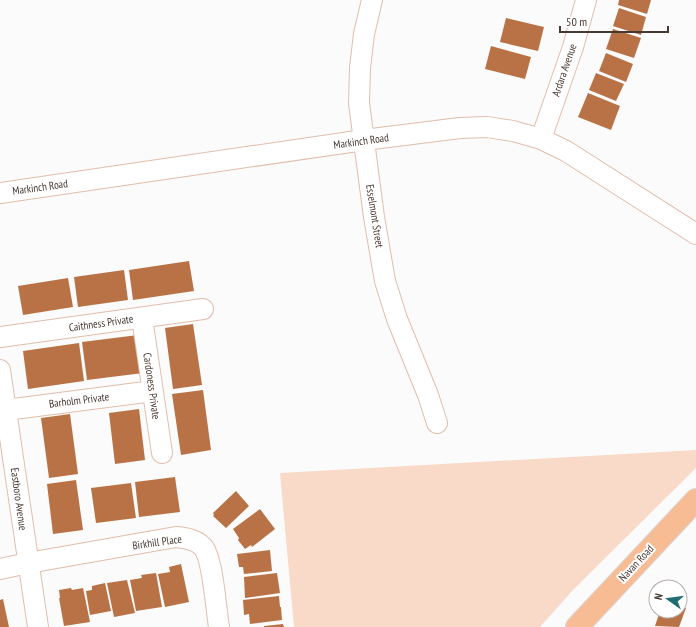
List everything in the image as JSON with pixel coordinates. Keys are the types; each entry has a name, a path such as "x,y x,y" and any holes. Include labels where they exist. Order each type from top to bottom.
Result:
{"main road":[{"name":"Navan Road","path":"577,627 696,500"}],"street":[{"name":"Esselmont Street","path":"372,0 364,34 360,68 359,103 374,216 385,281 396,319 428,395 437,424"},
{"name":"Ardara Avenue","path":"541,139 573,47 586,0"},
{"name":"Markinch Road","path":"0,193 364,140 460,128 487,127 513,131 541,139 566,151 696,234"},
{"name":"Caithness Private","path":"0,338 203,309"},
{"name":"Cardoness Private","path":"142,318 162,453"},
{"name":"Eastboro Avenue","path":"0,370 38,627"},
{"name":"Barholm Private","path":"6,410 153,391"},
{"name":"Birkhill Place","path":"0,569 176,537 190,538 202,546 209,558 219,627"}],"shaded area":[{"path":"696,450 696,468 573,590 540,627 294,627 280,473"}],"building":[{"path":"619,0 651,0 647,14 618,5"},
{"path":"619,8 646,17 641,35 613,26"},
{"path":"506,18 544,27 538,51 500,42"},
{"path":"613,29 641,38 634,58 606,49"},
{"path":"491,46 531,57 525,79 485,69"},
{"path":"606,53 633,64 626,82 599,71"},
{"path":"596,73 624,84 616,101 589,90"},
{"path":"588,93 620,106 611,130 578,117"},
{"path":"189,261 194,291 133,300 129,270"},
{"path":"124,270 128,300 78,307 74,277"},
{"path":"68,278 73,307 23,315 18,286"},
{"path":"193,324 202,385 173,389 165,328"},
{"path":"138,335 143,373 87,380 82,342"},
{"path":"79,343 84,381 28,389 23,351"},
{"path":"203,390 211,450 181,455 172,394"},
{"path":"139,409 145,460 115,464 109,413"},
{"path":"70,414 78,474 49,478 41,418"},
{"path":"175,477 180,512 139,517 135,482"},
{"path":"76,480 83,530 53,534 47,484"},
{"path":"131,483 136,518 96,523 91,488"},
{"path":"236,491 249,506 226,528 213,516 213,513"},
{"path":"260,509 275,529 252,547 251,545 245,549 238,540 239,538 233,529"},
{"path":"270,550 272,571 244,574 243,567 239,567 237,554"},
{"path":"181,564 189,602 165,607 158,574 170,572 169,567"},
{"path":"156,573 162,607 136,611 130,580 142,578 141,575"},
{"path":"277,573 280,593 245,598 244,577"},
{"path":"127,580 135,613 114,617 107,583"},
{"path":"105,583 111,611 90,615 86,591 92,590 92,586"},
{"path":"71,588 72,590 83,588 90,622 64,626 59,590"},
{"path":"279,596 282,620 250,624 249,614 244,615 243,600"},
{"path":"3,599 9,627 0,627 0,600"},
{"path":"657,619 682,619 679,627 655,626"},
{"path":"283,624 284,627 264,627 264,626"}]}
